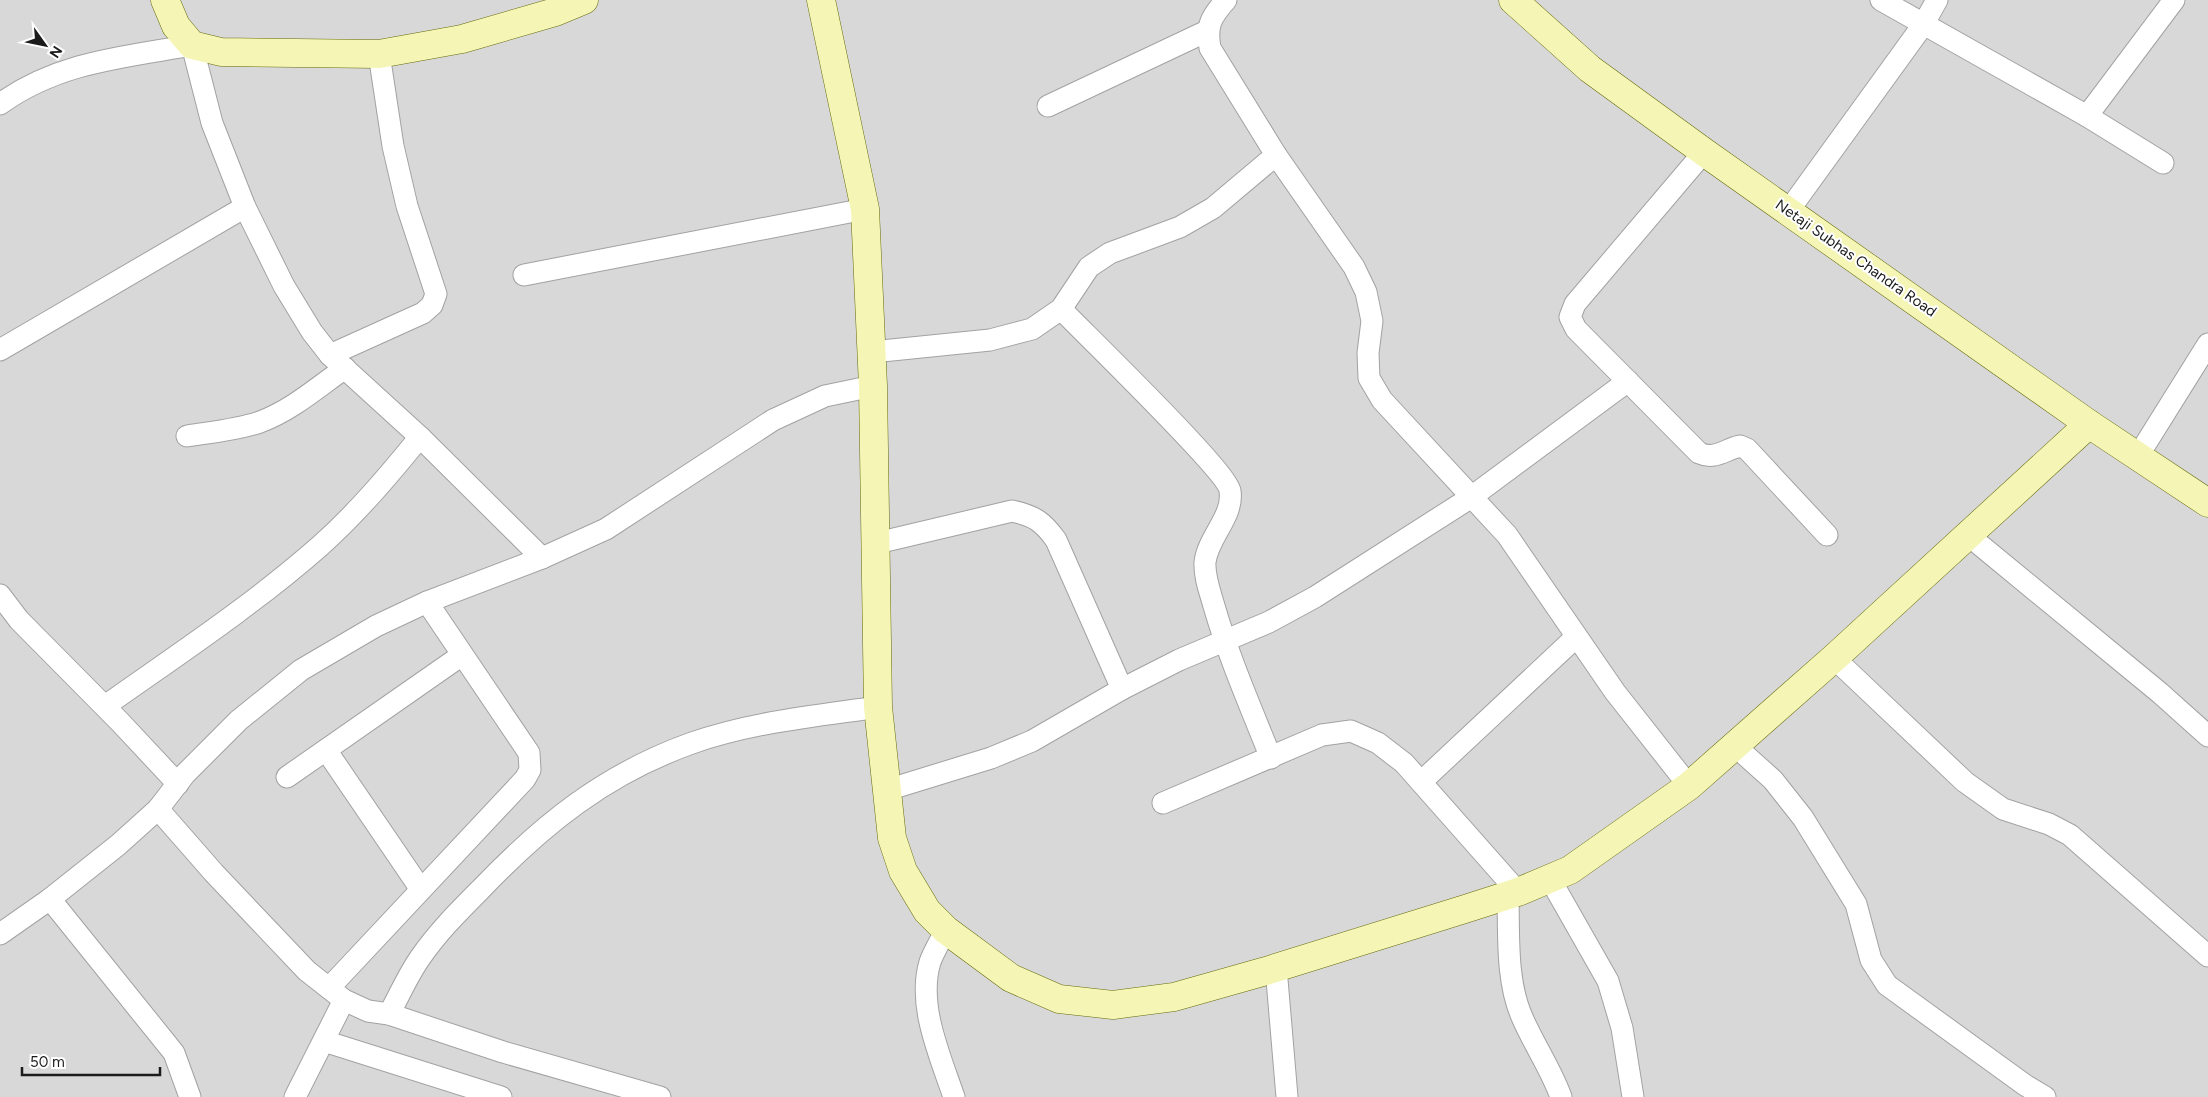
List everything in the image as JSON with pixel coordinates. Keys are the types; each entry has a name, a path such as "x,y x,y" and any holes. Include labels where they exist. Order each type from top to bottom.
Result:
{"street":[{"path":"165,0 176,26 192,45 212,123 245,207 284,286 312,332 338,361 420,437 542,558"},
{"path":"0,104 48,75 81,65 192,45 221,52 379,54 462,39 555,12 584,0"},
{"path":"821,0 865,209 873,386 877,543 878,707 892,838 903,871 927,911 946,930 1011,978 1059,999 1113,1005 1174,997 1276,968 1513,894 1570,870 1689,786 1834,658 2089,424"},
{"path":"1226,0 1215,12 1207,31 1210,48 1276,155 1354,267 1366,292 1372,321 1368,354 1369,378 1382,400 1470,498 1507,536 1615,692 1689,786"},
{"name":"Netaji Subhas Chandra Road","path":"1513,0 1590,69 1704,152 1789,210 2089,424 2208,503"},
{"path":"1881,0 2086,116 2163,163"},
{"path":"1789,210 1923,25 1937,0"},
{"path":"2086,116 2174,0"},
{"path":"1048,106 1207,31"},
{"path":"187,436 236,429 261,421 294,405 338,361 423,313 432,305 436,294 407,206 393,146 379,54"},
{"path":"1704,152 1575,304 1570,317 1576,329 1699,453 1717,456 1740,446 1747,449 1827,535"},
{"path":"872,352 990,340 1032,329 1061,309 1089,267 1110,253 1180,227 1213,208 1276,155"},
{"path":"0,350 245,207"},
{"path":"524,275 865,209"},
{"path":"1061,309 1188,440 1222,477 1230,490 1228,507 1211,541 1205,562 1207,580 1224,640 1271,758"},
{"path":"2138,456 2208,344"},
{"path":"886,790 992,758 1032,741 1122,688 1224,640 1269,622 1315,597 1470,498 1628,381"},
{"path":"0,934 50,899 118,845 158,809 178,784 239,720 301,670 376,626 427,602 542,558 606,530 773,420 825,396 873,386"},
{"path":"104,706 210,630 320,546 370,497 420,437"},
{"path":"877,543 1012,512 1029,514 1045,525 1056,540 1122,688"},
{"path":"1968,535 2160,693 2208,736"},
{"path":"0,595 19,620 178,784"},
{"path":"295,1097 324,1041 336,994 420,888 525,779 530,770 529,753 427,602"},
{"path":"1421,782 1576,637"},
{"path":"287,777 462,655"},
{"path":"1834,658 1966,782 2003,809 2049,824 2070,835 2208,956"},
{"path":"389,1014 420,958 461,908 519,849 572,805 631,769 693,743 772,722 878,707"},
{"path":"1163,803 1271,758 1322,734 1351,731 1378,743 1404,763 1421,782 1513,894 1514,990 1522,1017 1554,1078 1561,1097"},
{"path":"1734,745 1773,780 1803,818 1856,904 1871,960 1887,985 2017,1080 2045,1097"},
{"path":"326,750 420,888"},
{"path":"158,809 258,920 308,971 336,994 368,1011 389,1014 503,1052 660,1097"},
{"path":"1550,879 1608,981 1622,1028 1633,1097"},
{"path":"50,899 174,1053 190,1097"},
{"path":"946,930 930,962 925,995 931,1023 954,1097"},
{"path":"1276,968 1287,1097"},
{"path":"324,1041 501,1097"}],"shaded area":[{"path":"0,0 2208,0 2208,1097 0,1097"}]}
